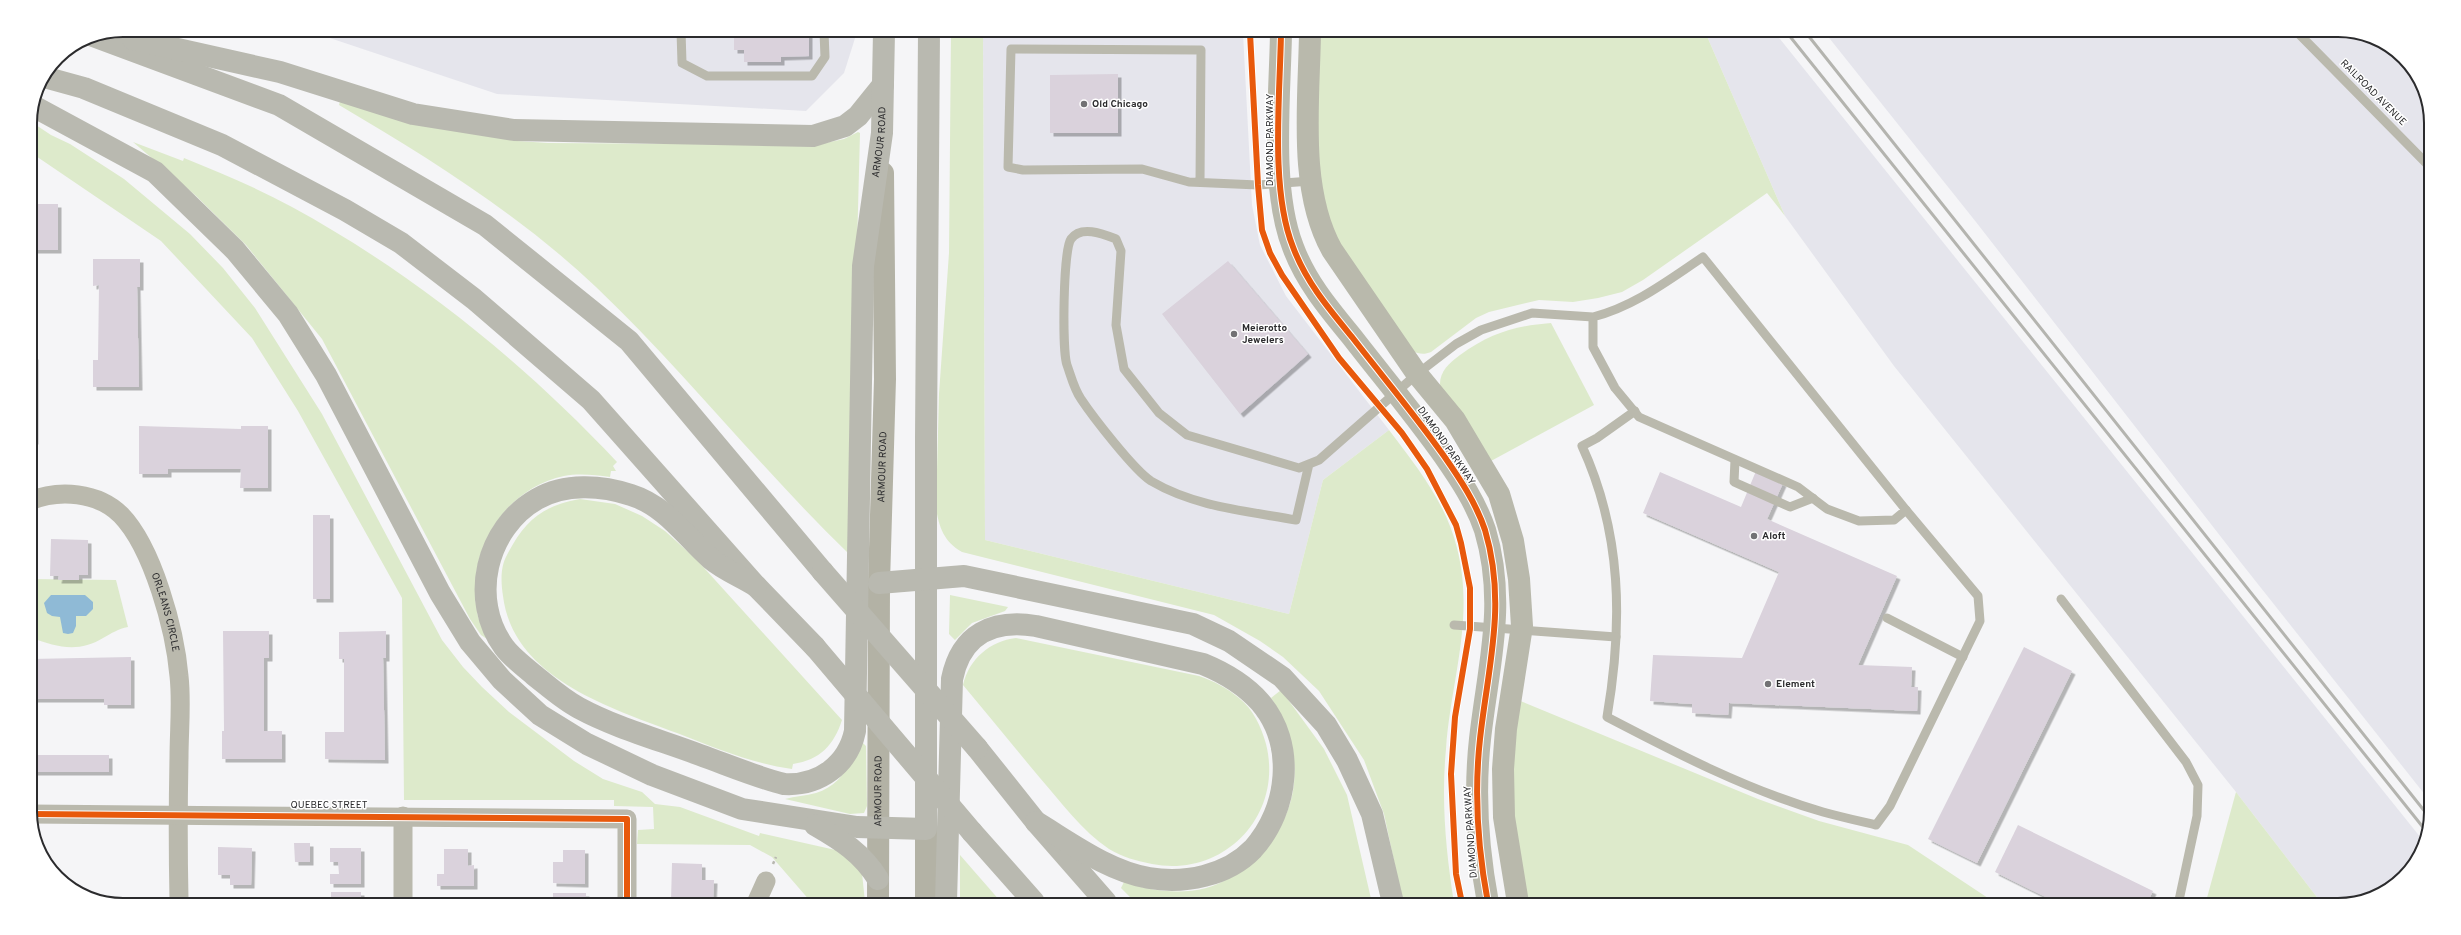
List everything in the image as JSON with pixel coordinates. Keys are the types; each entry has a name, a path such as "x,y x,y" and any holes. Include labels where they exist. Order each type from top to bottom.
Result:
{"highway":[{"path":"126,37 280,72 413,114 514,130 813,136 845,126 858,116 882,85"},
{"name":"ARMOUR ROAD","path":"882,133 884,37"},
{"path":"39,109 155,172 236,250 288,314 326,375 440,593 470,642 502,680 534,710 587,744 652,775 742,809 808,820 878,829 926,829 929,37"},
{"path":"103,40 279,105 485,225 629,341 823,572 976,748 1036,822 1102,898"},
{"path":"50,79 84,88 222,145 339,206 401,244 474,298 591,400 756,586 815,647 972,832 1030,898"},
{"path":"756,586 712,560 665,512 632,495 595,487 583,487 543,496 513,518 504,529 489,558 485,590 491,624 504,648 559,695 579,708 634,731 778,782 796,784 806,783 819,778 838,765 852,744 855,731 863,266 882,133"},
{"path":"879,583 964,576 1193,624 1229,641 1255,657 1282,677 1326,725 1347,760 1372,814 1392,898"},
{"path":"946,898 952,679 955,667 972,641 991,627 1020,623 1203,664 1224,673 1246,688 1261,703 1280,738 1284,773 1276,812 1266,832 1252,849 1239,860 1200,877 1184,881 1135,875 1102,861 1036,822"},
{"path":"808,820 847,844 868,863 878,879"}],"main road":[{"name":"ARMOUR ROAD","path":"878,898 879,583 885,379 882,133"},
{"path":"926,829 926,898"}],"street":[{"name":"DIAMOND PARKWAY","path":"1281,37 1280,183 1285,221 1302,268 1314,290 1431,439 1472,499 1484,530 1493,572 1496,627 1480,739 1478,781 1481,852 1487,898"},
{"name":"DIAMOND PARKWAY","path":"1310,37 1309,157 1315,208 1322,233 1332,250 1417,374 1455,420 1499,494 1513,541 1519,579 1522,628 1506,729 1504,817 1517,898"},
{"name":"ORLEANS CIRCLE","path":"37,498 42,496 73,494 95,499 120,514 138,537 171,624 179,676 179,898"},
{"name":"QUEBEC STREET","path":"37,814 627,819 627,898"},
{"path":"403,816 403,898"},
{"path":"760,898 766,881"}],"lane":[{"path":"681,37 682,63 707,76 812,76 825,57 824,37"},
{"name":"RAILROAD AVENUE","path":"2302,37 2424,161"},
{"path":"1200,182 1201,50 1011,49 1008,167 1022,170 1142,169 1189,182 1258,185 1311,181"},
{"path":"1309,464 1296,520 1188,498 1150,480 1127,456 1080,398 1066,363 1064,267 1071,240 1079,233 1097,232 1116,239 1121,251 1116,325 1124,369 1159,413 1187,435 1274,462 1299,468 1309,464 1319,460 1417,374 1456,344 1481,330 1532,313 1593,317 1612,312 1638,300 1703,257 1906,510 1978,596 1980,621 1890,806 1876,825 1823,812 1759,789 1684,758 1607,717 1614,673 1618,610 1611,528 1597,477 1582,446 1597,438 1635,411"},
{"path":"1593,317 1593,347 1615,388 1639,417 1798,487 1828,509 1859,522 1894,520 1906,510"},
{"path":"1735,460 1734,482 1790,507 1813,498"},
{"path":"2061,598 2186,762 2198,785 2197,816 2179,898"},
{"path":"1887,618 1963,657"},
{"path":"1454,625 1522,628 1616,637"}],"shaded area":[{"path":"327,37 855,37 844,73 806,111 497,94"},
{"path":"983,37 1243,37 1252,205 1260,245 1286,296 1389,430 1323,480 1289,614 985,540"},
{"path":"1707,37 1778,37 2420,837 2409,860 2395,877 2376,889 2355,896 2318,898 2236,792 1894,366 1785,216"},
{"path":"1828,37 2344,37 2376,46 2399,62 2415,85 2424,117 2424,793 2242,564 1976,222"}],"green space":[{"path":"951,37 983,37 985,540 1289,614 1323,480 1389,430 1420,472 1446,516 1457,548 1462,574 1464,600 1463,624 1449,723 1444,788 1445,826 1453,898 1402,898 1384,814 1364,760 1319,691 1283,657 1260,641 1214,615 962,552 947,539 941,528 936,508 939,394 949,253"},
{"path":"1313,37 1707,37 1785,216 1767,193 1643,280 1622,292 1573,302 1539,300 1489,312 1476,318 1431,352 1424,354 1412,351 1321,222"},
{"path":"340,101 518,141 548,143 816,145 844,139 858,132 860,133 849,554 785,488 629,319 567,261 473,189 339,105"},
{"path":"37,126 51,135 70,144 124,179 190,234 223,268 255,308 322,414 442,640 463,667 482,687 509,712 574,761 603,779 642,792 655,804 680,807 759,836 760,833 840,851 862,873 865,898 808,898 772,857 750,845 637,844 638,830 654,829 653,807 614,806 614,800 404,800 402,598 298,411 252,338 161,241 37,157"},
{"path":"133,142 183,161 184,158 266,193 337,233 381,261 423,290 505,355 544,389 617,462 613,466 616,471 611,471 610,477 570,475 543,483 524,494 507,509 494,526 484,545 478,566 475,589 478,615 487,639 481,635 470,619 322,339 246,245 195,195"},
{"path":"1551,323 1594,405 1491,461 1440,386 1441,376 1452,361 1482,341 1514,329"},
{"path":"580,499 615,504 642,516 665,531 696,559 842,720 835,737 825,750 811,759 793,764 792,769 762,763 705,744 623,713 569,686 545,669 525,648 511,624 503,596 503,565 521,532 536,516 555,506"},
{"path":"37,579 116,580 128,627 115,631 94,643 85,646 68,647 50,644 37,640"},
{"path":"950,595 1008,607 1005,611 972,623 955,640 949,634"},
{"path":"1016,638 1199,676 1220,685 1244,702 1256,718 1262,731 1266,744 1269,770 1266,795 1257,817 1243,836 1224,851 1203,861 1178,866 1152,864 1135,860 1114,852 1099,842 1064,806 963,685 970,667 982,653 989,647 998,643"},
{"path":"1281,690 1324,749 1347,795 1371,898 1131,898 1121,888 1124,882 1150,889 1178,892 1192,891 1218,884 1237,871 1282,823 1290,804 1293,788 1295,773 1294,757 1286,726 1271,698"},
{"path":"1518,700 1758,799 1819,821 1908,845 1988,898 1520,898 1509,811"},
{"path":"860,740 866,746 867,806 864,813 850,814 785,799 816,793 833,785 849,765"},
{"path":"2236,792 2318,898 2207,898"},
{"path":"960,855 998,898 960,898"}],"water":[{"path":"51,595 85,595 93,602 93,609 86,616 76,616 76,626 73,633 63,633 60,617 52,616 47,613 44,603"}],"building":[{"path":"734,37 809,37 809,56 781,57 781,62 744,62 744,50 734,50"},
{"name":"Old Chicago","path":"1118,74 1118,133 1050,133 1050,75"},
{"path":"37,204 58,204 58,250 37,250"},
{"path":"93,259 140,259 140,287 137,287 139,387 93,387 93,360 98,360 99,285 93,286"},
{"name":"Meierotto Jewelers","path":"1228,261 1308,354 1240,414 1162,314"},
{"path":"139,426 241,429 241,426 268,426 268,488 240,488 241,469 168,469 168,474 139,474"},
{"path":"1756,471 1783,483 1767,519 1897,576 1858,665 1912,667 1911,687 1918,687 1917,711 1729,703 1728,715 1692,713 1692,704 1650,701 1653,655 1742,658 1779,572 1643,513 1660,472 1741,507"},
{"path":"313,515 330,515 330,599 313,599"},
{"path":"51,539 88,540 88,575 79,575 79,580 58,580 59,576 50,576"},
{"path":"223,631 269,631 269,658 264,658 264,731 282,731 282,759 222,759 222,731 224,731"},
{"path":"386,631 386,658 383,658 385,760 325,759 325,732 344,732 344,659 339,659 339,632"},
{"path":"2024,647 2072,671 1977,863 1928,839"},
{"path":"131,657 131,705 104,705 104,699 37,699 37,659"},
{"path":"37,755 109,755 109,772 37,772"},
{"path":"2018,825 2153,891 2150,898 2048,898 1995,872"},
{"path":"294,843 310,843 310,862 295,862"},
{"path":"218,847 252,848 251,885 230,885 230,875 218,875"},
{"path":"330,848 361,848 361,884 330,884 330,874 339,874 338,862 330,862"},
{"path":"444,849 468,849 468,866 474,865 474,886 437,886 437,874 444,874"},
{"path":"563,850 585,850 585,884 553,883 553,862 563,862"},
{"path":"672,863 702,864 702,880 714,880 713,898 671,898"},
{"path":"331,892 361,892 361,898 331,898"},
{"path":"553,893 586,893 586,898 553,898"},
{"path":"220,897 248,897 248,898"}],"railway":[{"path":"1790,37 2422,826"},
{"path":"1809,37 2424,810"}],"cycle path":[{"path":"1250,37 1258,185 1262,230 1270,253 1282,275 1339,358 1402,433 1427,469 1456,525 1461,543 1470,588 1470,629 1455,717 1451,774 1456,874 1461,898"},
{"path":"1281,37 1278,142 1281,198 1286,224 1298,260 1319,295 1433,441 1462,482 1485,530 1495,584 1494,635 1483,712 1477,780 1479,842 1487,898"},
{"path":"37,814 627,819 627,898"}],"place":[{"name":"Old Chicago","path":"1084,104"},
{"name":"Meierotto Jewelers","path":"1234,334"},
{"name":"Aloft","path":"1754,536"},
{"name":"Element","path":"1768,684"}]}
